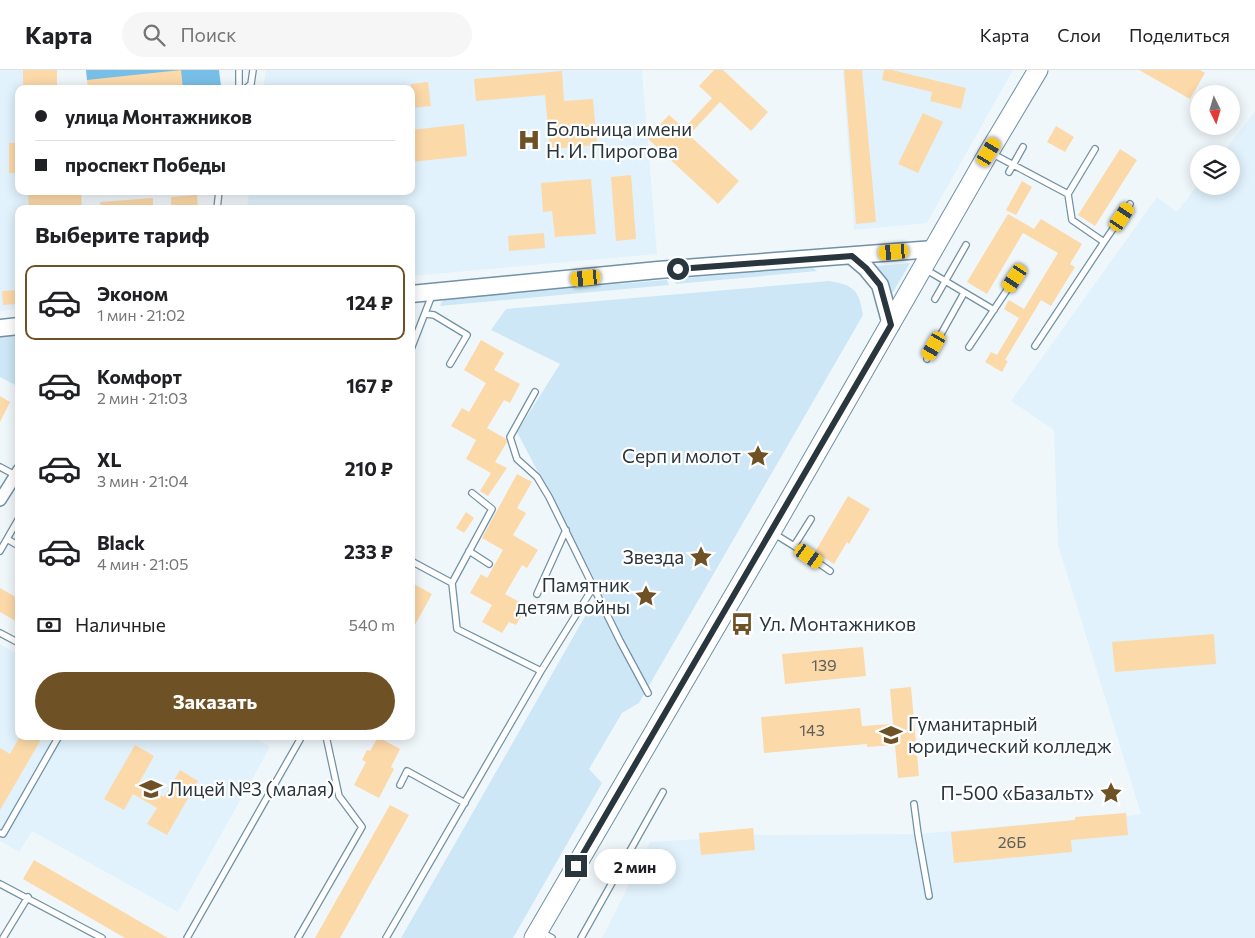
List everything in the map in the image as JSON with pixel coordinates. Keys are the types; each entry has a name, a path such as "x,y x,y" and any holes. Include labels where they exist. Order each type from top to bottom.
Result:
{"main road":[{"path":"541,936 989,152 1038,70"},
{"path":"415,294 658,270 934,249"},
{"path":"852,256 866,268 880,285 891,325"},
{"path":"0,328 15,326"}],"street":[{"path":"0,500 15,475"}],"lane":[{"path":"239,70 239,85"},
{"path":"250,85 253,70"},
{"path":"1009,172 1023,147"},
{"path":"1095,149 1068,194 1072,220 1104,242"},
{"path":"989,152 1068,194"},
{"path":"1035,346 1130,204"},
{"path":"935,299 966,245"},
{"path":"923,268 994,310"},
{"path":"970,347 1015,278"},
{"path":"415,340 433,292"},
{"path":"926,360 964,293"},
{"path":"426,314 434,315 467,335 450,364"},
{"path":"535,392 510,436 517,459 536,477 566,530 620,641 648,693"},
{"path":"0,467 15,471"},
{"path":"472,493 492,509 452,583 457,629 542,671"},
{"path":"794,546 811,519"},
{"path":"0,551 15,525"},
{"path":"537,594 566,530"},
{"path":"771,532 830,571"},
{"path":"7,539 15,544"},
{"path":"469,552 489,564"},
{"path":"415,563 452,583"},
{"path":"386,938 542,671 594,586"},
{"path":"0,633 15,641"},
{"path":"0,832 3,834 57,740"},
{"path":"188,938 300,740"},
{"path":"298,938 362,827 339,796 327,740"},
{"path":"400,785 407,771 465,803"},
{"path":"581,938 663,792"},
{"path":"914,804 929,896"},
{"path":"0,884 28,897 102,938"},
{"path":"3,938 28,897"}],"shaded area":[{"path":"0,70 39,70 41,85 15,85 15,195 49,195 51,205 15,205 15,309 0,311"},
{"path":"86,70 219,70 221,85 155,85 87,80"},
{"name":"Больница имени Н. И. Пирогова","path":"266,70 642,70 657,254 415,276 415,205 247,205 249,195 415,195 415,85 264,85"},
{"path":"844,70 1013,70 927,223 854,230"},
{"path":"1255,111 1255,938 602,938 650,842 699,839 753,828 754,835 918,834 1075,820 1075,817 1126,813 1126,816 1141,814 1058,545 1054,430 1011,401 1157,197 1177,212 1190,195 1240,195 1240,145 1229,145 1237,135 1240,135 1240,131"},
{"path":"910,263 892,294 886,278 877,266"},
{"path":"812,267 817,271 676,284 674,279"},
{"path":"667,280 669,285 440,306 444,298"},
{"path":"829,281 844,284 854,290 860,300 863,315 639,703 622,713 589,769 602,783 513,938 401,938 600,590 517,432 560,364 491,330 506,309"},
{"path":"15,333 15,385 0,377 0,335"},
{"name":"Лицей №3 (малая)","path":"0,644 15,653 15,740 258,740 270,747 178,912 32,831 19,852 0,841"}],"building":[{"path":"23,70 57,70 57,85 23,85"},
{"path":"181,70 183,85 88,85 87,80"},
{"path":"714,70 723,70 768,112 751,131 720,102 689,135 739,181 718,204 647,138 669,115 684,128 712,98 699,86"},
{"path":"844,70 862,70 876,222 856,224"},
{"path":"884,70 892,70 966,88 961,109 930,101 932,92 882,80"},
{"path":"1139,70 1200,70 1205,73 1198,85 1190,85 1190,99"},
{"path":"562,71 564,101 593,99 597,145 550,149 545,95 476,101 474,79"},
{"path":"428,82 431,106 415,108 415,85 411,84"},
{"path":"923,113 943,122 918,173 898,164"},
{"path":"464,124 467,156 415,162 415,130"},
{"path":"1056,126 1074,137 1065,152 1047,142"},
{"path":"9,143 15,143 15,173 9,173"},
{"path":"1120,149 1137,160 1095,226 1078,215"},
{"path":"631,175 636,239 616,241 611,177"},
{"path":"591,179 596,234 555,237 552,211 543,212 541,183"},
{"path":"1022,181 1032,187 1016,215 1006,210"},
{"path":"28,195 81,195 82,205 29,205"},
{"path":"197,195 198,205 171,205 171,197"},
{"path":"153,198 153,205 100,205 100,202"},
{"path":"1008,214 1034,229 1041,219 1082,244 1070,264 1075,267 1051,306 1041,300 1005,360 1008,361 1002,372 985,362 991,352 997,355 1019,318 1004,309 1009,300 1024,309 1058,253 1023,233 987,294 967,282"},
{"path":"544,233 545,248 509,251 508,236"},
{"path":"15,290 15,304 3,305 2,291"},
{"path":"481,340 504,353 494,370 520,384 510,403 504,400 487,428 506,439 507,442 495,462 507,468 488,496 480,491 491,473 466,459 476,440 451,426 462,408 469,412 486,383 464,370"},
{"path":"0,396 10,402 0,422"},
{"path":"517,474 532,482 517,508 526,513 513,535 538,550 527,568 522,565 505,594 527,606 516,625 509,622 502,633 482,622 492,605 470,593 481,574 487,578 503,550 482,538"},
{"path":"848,496 870,509 849,544 847,542 834,564 815,552"},
{"path":"466,512 474,518 464,533 456,528"},
{"path":"415,585 432,594 415,625"},
{"path":"0,588 15,597 15,621 0,612"},
{"path":"1214,634 1216,664 1115,672 1112,642"},
{"path":"863,647 866,676 785,684 782,654"},
{"path":"911,687 919,776 898,778 895,745 867,747 867,744 764,753 761,717 860,708 862,726 893,724 890,689"},
{"path":"18,740 41,740 0,810 0,748 10,754"},
{"path":"376,740 384,740 400,749 391,767 394,769 379,798 354,785 366,762 362,760 367,750 370,751"},
{"path":"135,745 154,756 139,783 164,797 180,770 198,781 167,835 147,824 157,808 133,794 124,810 104,799"},
{"path":"390,805 409,815 340,938 315,938"},
{"path":"1126,813 1128,835 1071,840 1072,852 954,863 951,832 1075,820 1075,817"},
{"path":"753,828 755,850 701,855 699,833"},
{"path":"34,860 168,938 125,938 23,879"}],"place":[{"name":"Больница имени Н. И. Пирогова","path":"529,140"},
{"name":"Серп и молот","path":"758,456"},
{"name":"Звезда","path":"701,557"},
{"name":"Памятник детям войны","path":"646,596"},
{"name":"Ул. Монтажников","path":"742,624"},
{"name":"Гуманитарный юридический колледж","path":"891,735"},
{"name":"Лицей №3 (малая)","path":"151,789"},
{"name":"П-500 «Базальт»","path":"1111,793"}],"route":[{"path":"576,866 891,325 880,285 866,268 852,256 678,269"}]}
